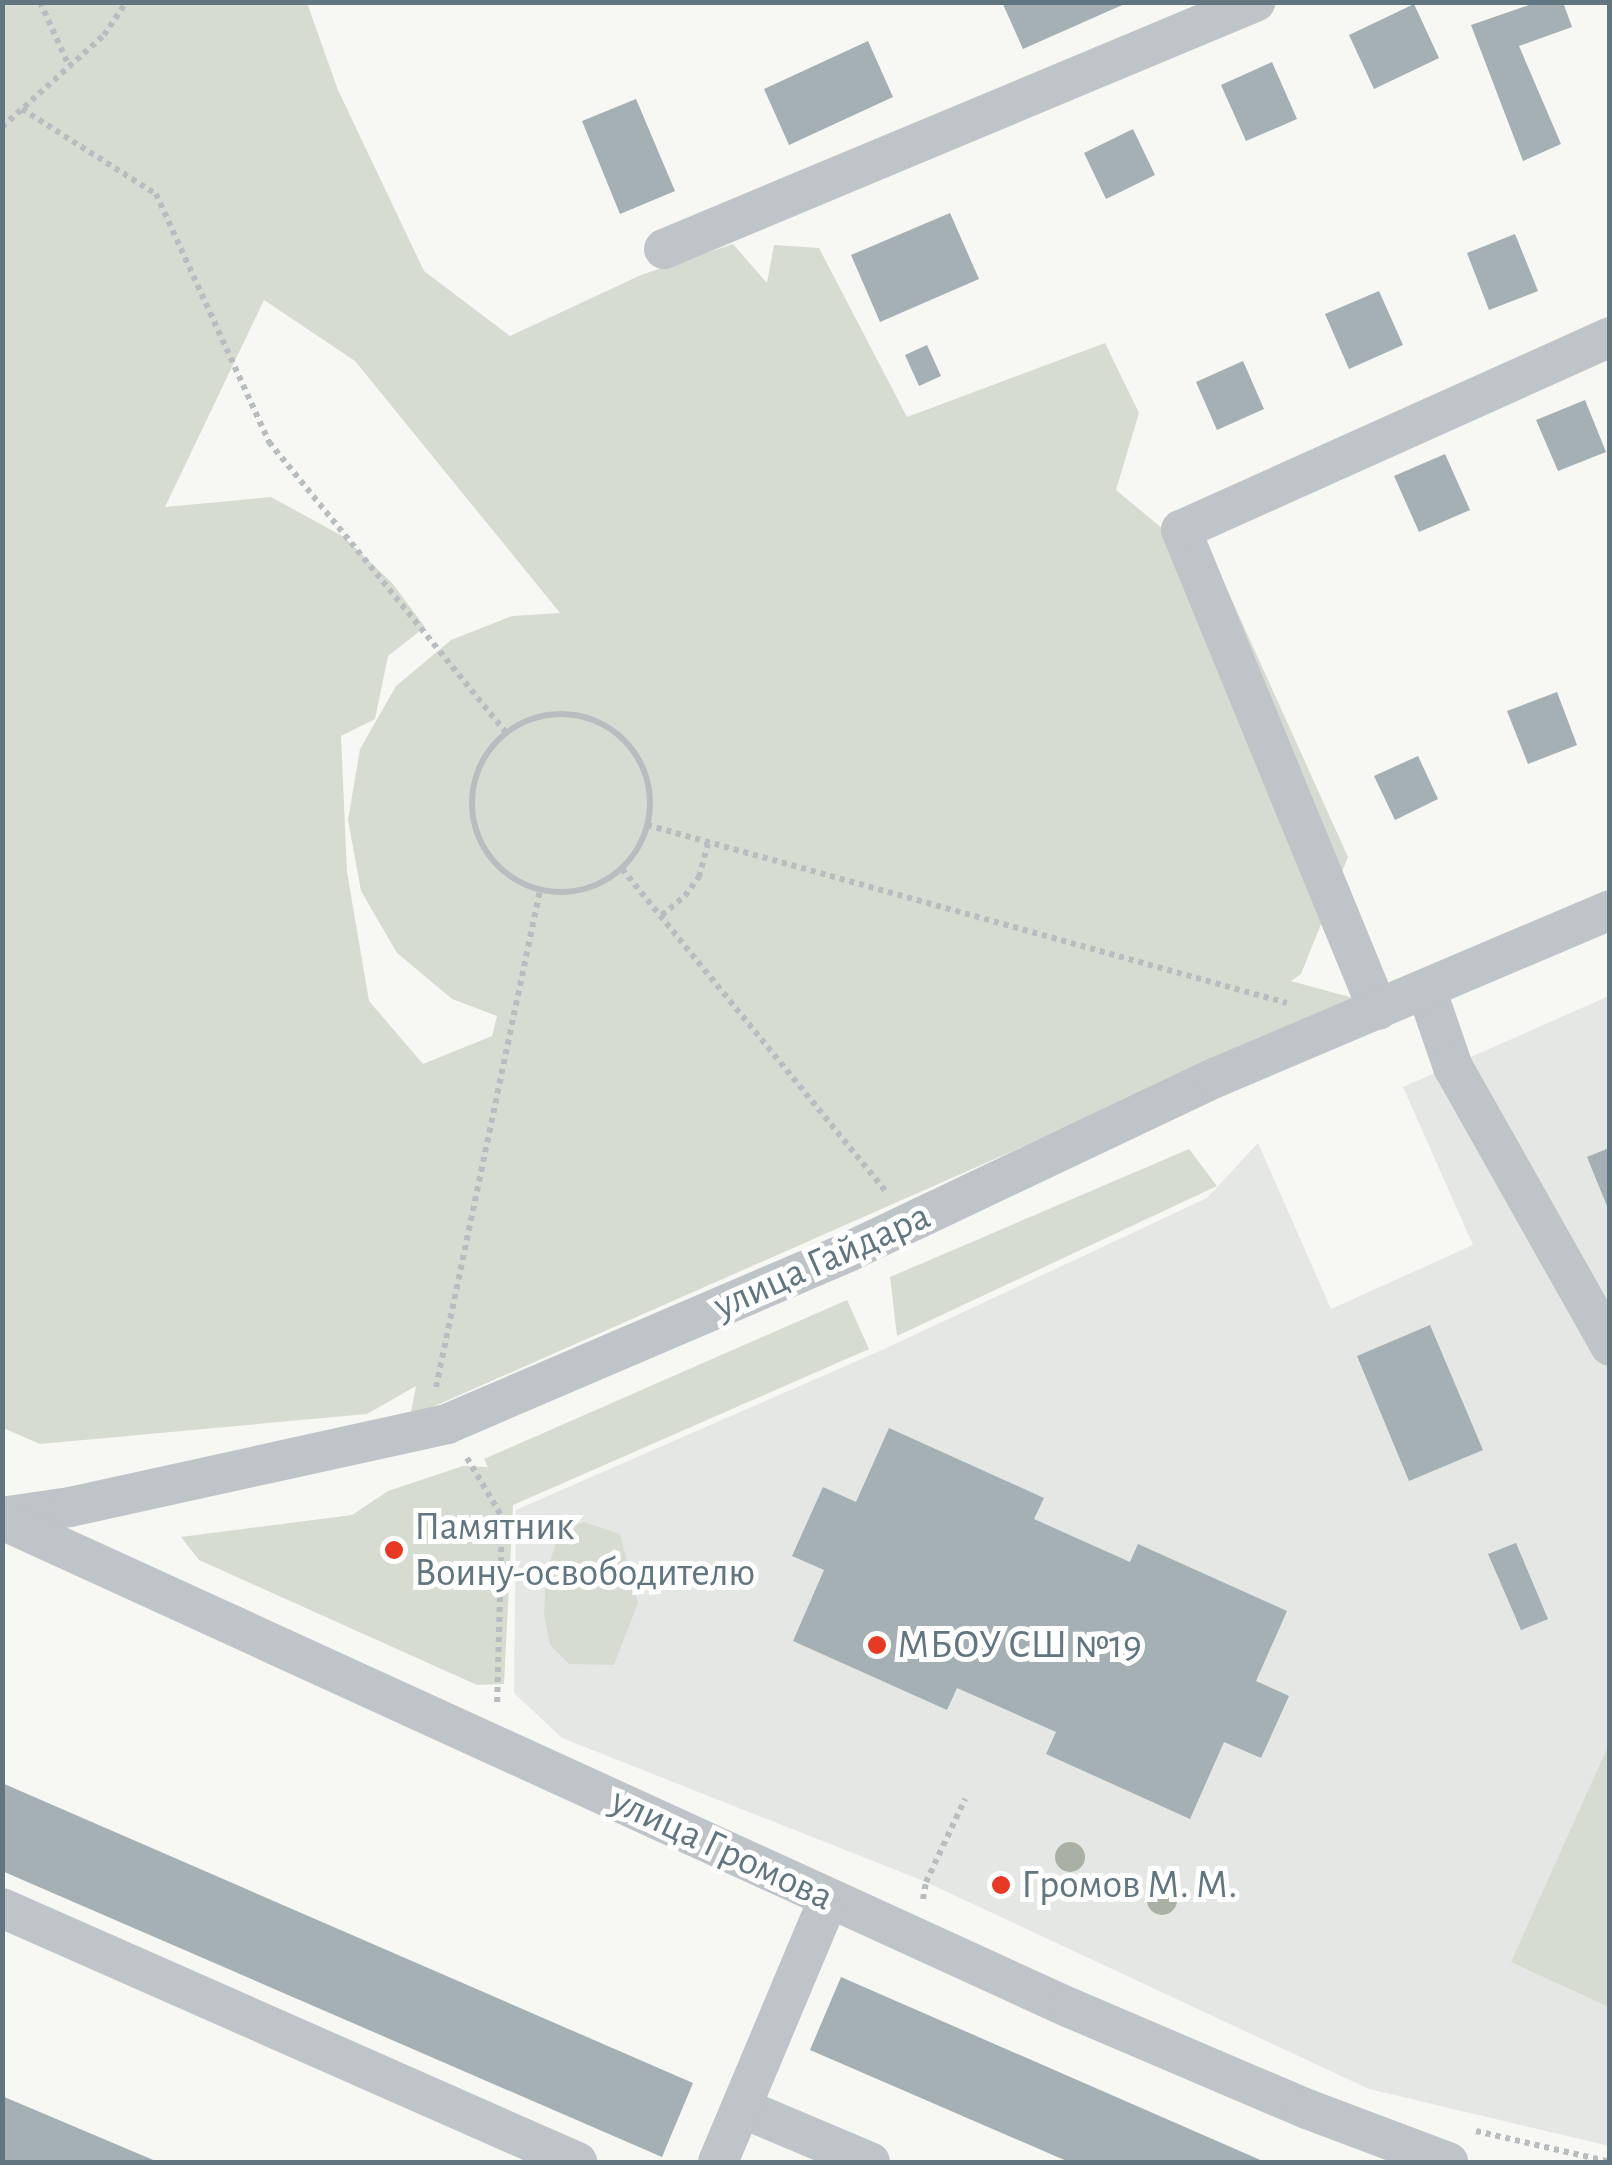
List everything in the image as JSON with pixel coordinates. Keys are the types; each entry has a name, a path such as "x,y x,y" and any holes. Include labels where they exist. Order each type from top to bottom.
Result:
{"street":[{"path":"664,249 1255,2"},
{"path":"1364,1015 1181,530 1610,337"},
{"name":"улица Гайдара","path":"2,1518 70,1507 447,1424 910,1222 1217,1078 1610,910"},
{"path":"1426,989 1453,1067 1610,1346"},
{"name":"улица Громова","path":"2,1518 1107,2024 1448,2154"},
{"path":"718,2162 829,1898"},
{"path":"2,1908 578,2162"},
{"path":"742,2108 870,2162"}],"path":[{"path":"40,2 69,66"},
{"path":"2,127 104,35 126,2"},
{"path":"22,109 156,194 269,442 506,734"},
{"path":"569,714 598,722 622,737 640,761 650,788 647,825 640,845 622,868 598,885 570,892 540,890 502,869 477,833 472,804 476,774 490,748 506,734 540,717 569,714"},
{"path":"647,825 1364,1015"},
{"path":"662,916 686,896 698,877 708,842"},
{"path":"622,868 910,1222"},
{"path":"497,1707 502,1518 447,1424 436,1389 540,890"},
{"path":"921,1906 926,1882 965,1799"},
{"path":"1448,2154 1610,2162"}],"shaded area":[{"path":"3,3 307,3 338,90 424,271 510,336 641,275 733,244 767,283 774,245 819,248 907,417 1105,343 1139,413 1116,490 1222,578 1348,857 1301,974 1291,981 1357,999 410,1417 416,1386 367,1414 40,1444 3,1428","holes":["264,300 355,361 560,613 512,616 451,640 396,686 360,749 348,820 361,891 397,953 452,999 497,1016 492,1036 423,1064 369,1001 347,872 341,736 375,719 388,656 425,627 393,584 344,537 271,497 165,507"]},
{"path":"1609,996 1609,2146 1369,2089 926,1882 562,1738 514,1693 516,1510 882,1350 1207,1198 1258,1143 1331,1309 1473,1245 1403,1087"},
{"path":"1189,1149 1217,1186 897,1336 890,1277"},
{"path":"847,1300 869,1349 513,1505 504,1684 477,1685 199,1560 181,1537 352,1515 388,1491 463,1466 488,1467 484,1459"},
{"path":"584,1522 620,1534 638,1603 614,1665 569,1664 550,1645 544,1615 546,1573 560,1531"},
{"path":"1609,1744 1609,2007 1511,1962"}],"building":[{"path":"1002,2 1129,2 1023,49"},
{"path":"1538,2 1563,2 1572,27 1519,46 1561,144 1523,161 1471,25"},
{"path":"1414,4 1439,58 1374,89 1349,35"},
{"path":"868,41 893,97 789,145 764,89"},
{"path":"1272,62 1297,119 1246,141 1221,85"},
{"path":"636,99 675,191 620,214 582,121"},
{"path":"1133,129 1155,175 1106,199 1084,153"},
{"path":"950,213 979,279 880,322 851,255"},
{"path":"1515,234 1538,291 1489,310 1467,253"},
{"path":"1379,291 1403,345 1349,369 1325,314"},
{"path":"927,345 941,376 919,386 905,355"},
{"path":"1243,361 1264,409 1217,430 1196,382"},
{"path":"1585,400 1606,452 1558,471 1536,420"},
{"path":"1445,454 1470,510 1419,532 1394,476"},
{"path":"1557,692 1577,745 1528,764 1507,711"},
{"path":"1418,756 1438,799 1395,820 1374,776"},
{"path":"1609,1148 1609,1211 1587,1157"},
{"path":"1430,1325 1483,1450 1409,1481 1357,1356"},
{"path":"889,1428 1044,1498 1034,1519 1130,1562 1138,1544 1287,1611 1256,1681 1289,1696 1261,1758 1224,1742 1190,1819 1046,1754 1056,1732 957,1688 947,1710 793,1641 824,1570 792,1556 823,1487 856,1502"},
{"path":"1516,1543 1548,1619 1521,1630 1488,1554"},
{"path":"2,1783 693,2083 662,2157 2,1871"},
{"path":"841,1977 1265,2162 1069,2162 810,2050"},
{"path":"2,2096 158,2162 2,2162"}],"place":[{"name":"Памятник Воину-освободителю","path":"394,1550"},
{"name":"МБОУ СШ №19","path":"877,1645"},
{"name":"Громов М. М.","path":"1001,1885"}]}
